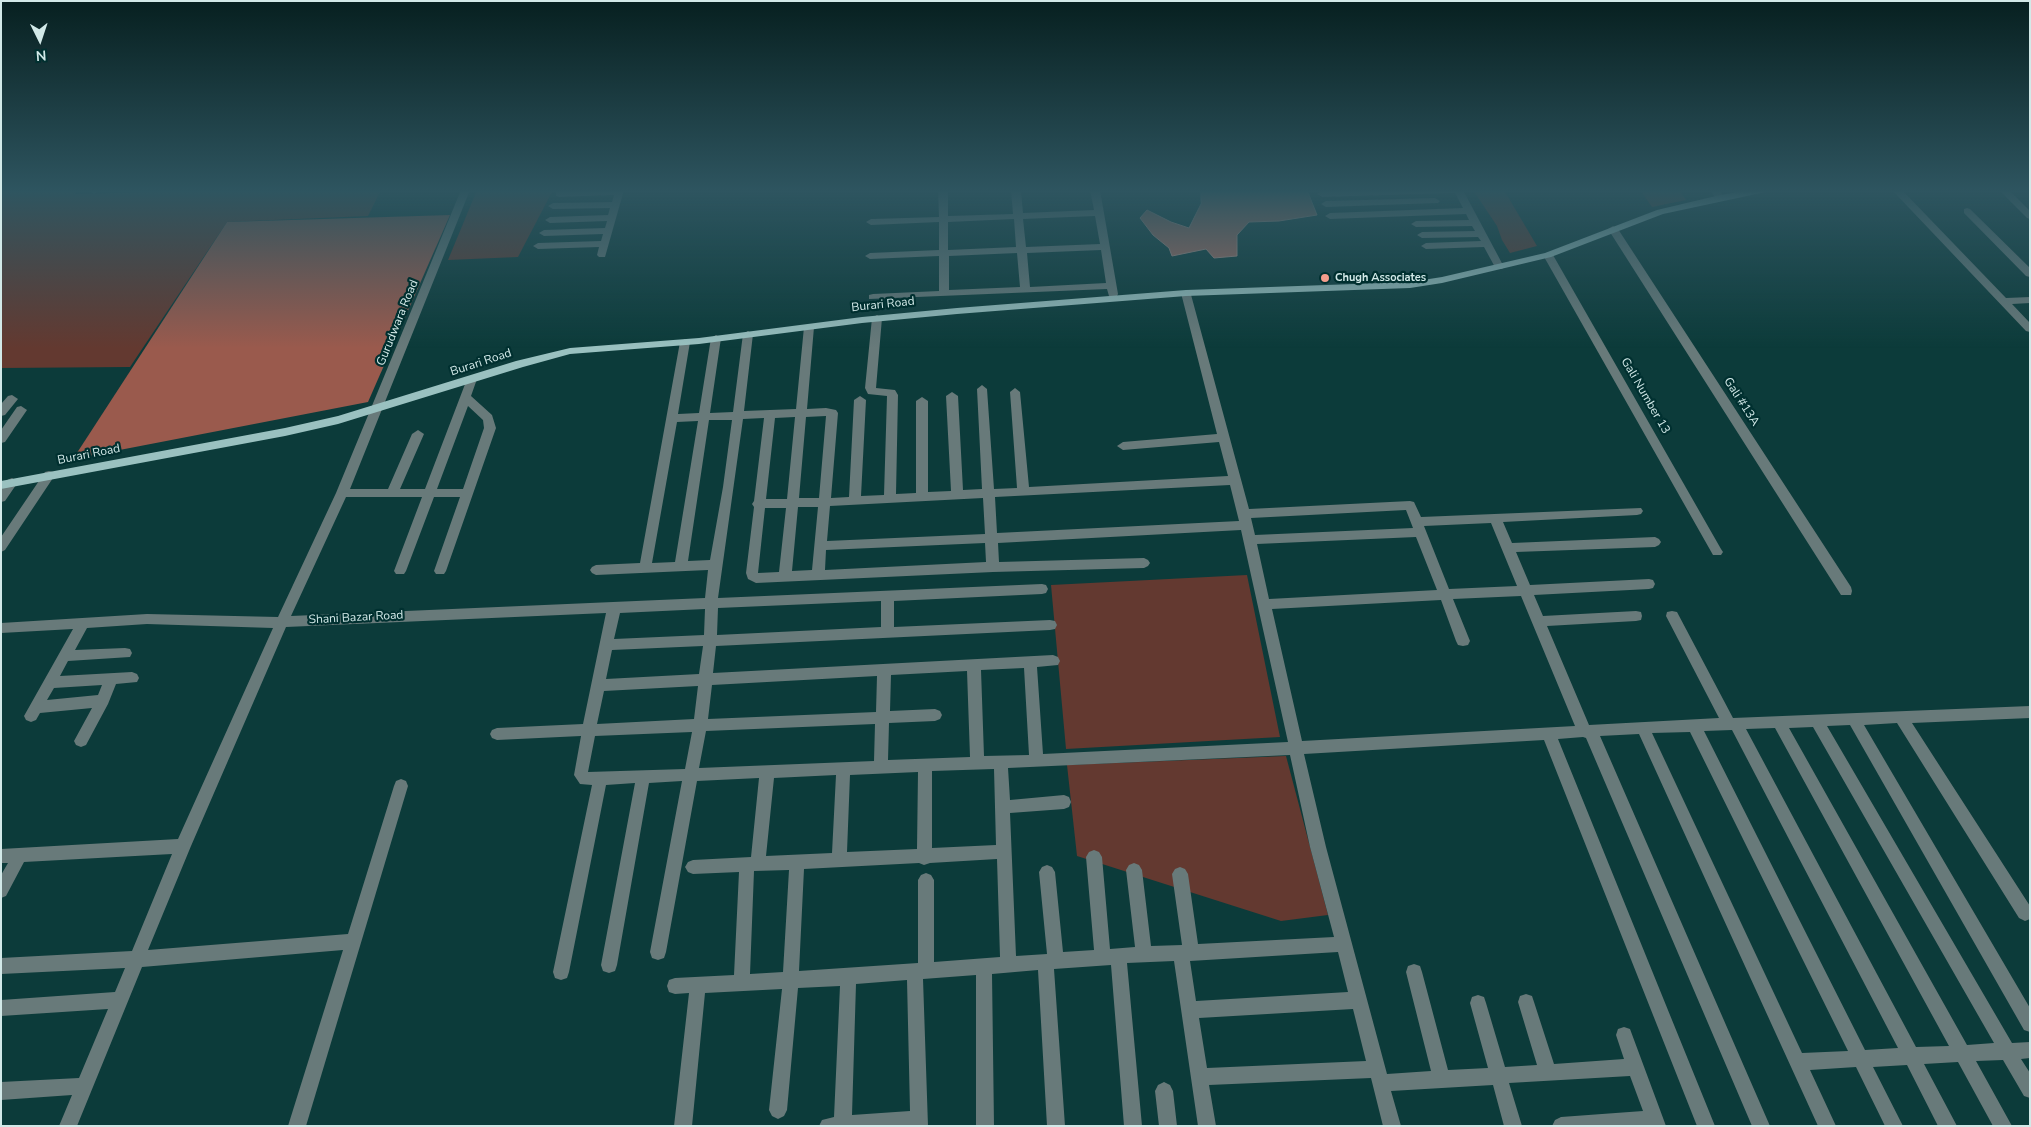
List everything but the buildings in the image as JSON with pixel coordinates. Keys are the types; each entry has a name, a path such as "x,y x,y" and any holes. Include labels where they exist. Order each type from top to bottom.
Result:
{"main road":[{"name":"Burari Road","path":"7,484 285,432 375,410 520,364 570,352 685,342 877,318 1114,298 1186,293 1410,285 1442,280 1548,255 1579,243"}],"street":[{"name":"Gurudwara Road","path":"68,1126 118,1000 183,846 282,622 342,493 444,243"},
{"path":"944,243 944,294"},
{"path":"1021,243 1025,290"},
{"path":"1104,243 1114,298"},
{"name":"Gali #13A","path":"1622,243 1846,591"},
{"path":"1947,243 2030,329"},
{"path":"1999,243 2030,274"},
{"path":"538,246 604,244 602,255"},
{"path":"1426,246 1487,244 1500,266"},
{"path":"870,256 1105,247"},
{"name":"Gali Number 13","path":"1548,255 1717,552"},
{"path":"873,297 1112,286"},
{"path":"1186,293 1245,519 1318,847 1392,1126 1382,1126"},
{"path":"2004,301 2030,300"},
{"path":"877,318 870,388 872,391 893,395 890,499"},
{"path":"786,577 809,327"},
{"path":"658,952 700,726 710,639 714,565 729,487 748,334"},
{"path":"681,566 716,338"},
{"path":"645,568 685,342"},
{"path":"400,571 472,379"},
{"path":"982,389 993,567"},
{"path":"1015,392 1023,491"},
{"path":"952,396 957,495"},
{"path":"440,571 490,428 488,418 465,397"},
{"path":"1,412 12,399"},
{"path":"855,501 860,400"},
{"path":"922,401 922,497"},
{"path":"1,439 21,410"},
{"path":"672,418 826,412 832,414 818,576"},
{"path":"770,414 758,504 752,576 762,578 993,567 1144,563"},
{"path":"392,493 418,434"},
{"path":"1123,446 1224,438"},
{"path":"1,547 49,475"},
{"path":"758,504 855,501 1235,480"},
{"path":"1,498 7,484"},
{"path":"342,493 468,493"},
{"path":"820,546 1088,534 1407,504 1411,506 1420,527 1463,641"},
{"path":"1250,540 1420,527 1495,518 1637,511"},
{"path":"1495,518 1761,1126"},
{"path":"1508,548 1655,542"},
{"path":"596,570 714,565"},
{"path":"1264,604 1649,584"},
{"name":"Shani Bazar Road","path":"1,628 147,618 258,623 1042,589"},
{"path":"887,595 888,633"},
{"path":"614,608 581,776 585,779 600,780 1296,748 1694,725 2030,712"},
{"path":"1539,621 1636,616"},
{"path":"1672,616 1948,1126"},
{"path":"83,623 34,711 103,700 111,679"},
{"path":"608,645 1050,625"},
{"path":"65,656 125,653"},
{"path":"600,685 1053,661"},
{"path":"1030,662 1036,760"},
{"path":"974,666 976,762"},
{"path":"881,766 884,671"},
{"path":"50,682 132,678"},
{"path":"81,741 100,706"},
{"path":"497,734 935,715"},
{"path":"1901,718 2025,912"},
{"path":"1854,720 2030,1024"},
{"path":"1817,721 2030,1090"},
{"path":"1779,722 2003,1126"},
{"path":"1694,725 1894,1126"},
{"path":"1643,728 1827,1126"},
{"path":"1549,734 1706,1126"},
{"path":"1001,761 1008,966"},
{"path":"924,858 926,764"},
{"path":"838,861 843,769"},
{"path":"742,981 752,864 767,772"},
{"path":"609,965 643,778"},
{"path":"562,972 600,780"},
{"path":"297,1126 401,786"},
{"path":"1003,807 1064,802"},
{"path":"1,856 183,846"},
{"path":"693,867 924,858 1004,852"},
{"path":"1,892 20,855"},
{"path":"1094,856 1133,1126"},
{"path":"778,1110 791,979 797,862"},
{"path":"1134,870 1144,955"},
{"path":"1047,872 1056,1126"},
{"path":"1180,874 1189,1010 1207,1126"},
{"path":"848,977 835,1124 919,1122 921,972 926,880"},
{"path":"1,966 136,958 354,941"},
{"path":"675,986 742,981 848,977 1110,957 1345,944"},
{"path":"984,968 985,1126"},
{"path":"1414,972 1442,1079"},
{"path":"683,1126 698,984"},
{"path":"1,1008 118,1000"},
{"path":"1189,1010 1360,1000"},
{"path":"1526,1002 1548,1072"},
{"path":"1478,1003 1513,1126"},
{"path":"1561,1126 1656,1123 1624,1035"},
{"path":"1798,1062 2030,1050"},
{"path":"1199,1077 1379,1076 1442,1079 1636,1067"},
{"path":"1,1091 83,1086"},
{"path":"1164,1090 1168,1126"}],"shaded area":[{"path":"1,243 213,243 130,367 1,368"},
{"path":"214,243 438,243 368,402 73,459"},
{"path":"455,243 526,243 518,257 448,260"},
{"path":"1162,243 1237,243 1237,256 1214,258 1206,249 1172,256 1169,248"},
{"path":"1504,243 1535,243 1537,246 1510,253"},
{"path":"1247,575 1280,737 1066,749 1051,585"},
{"path":"1286,756 1328,915 1281,921 1077,856 1067,765"}],"place":[{"name":"Chugh Associates","path":"1325,278"}]}
